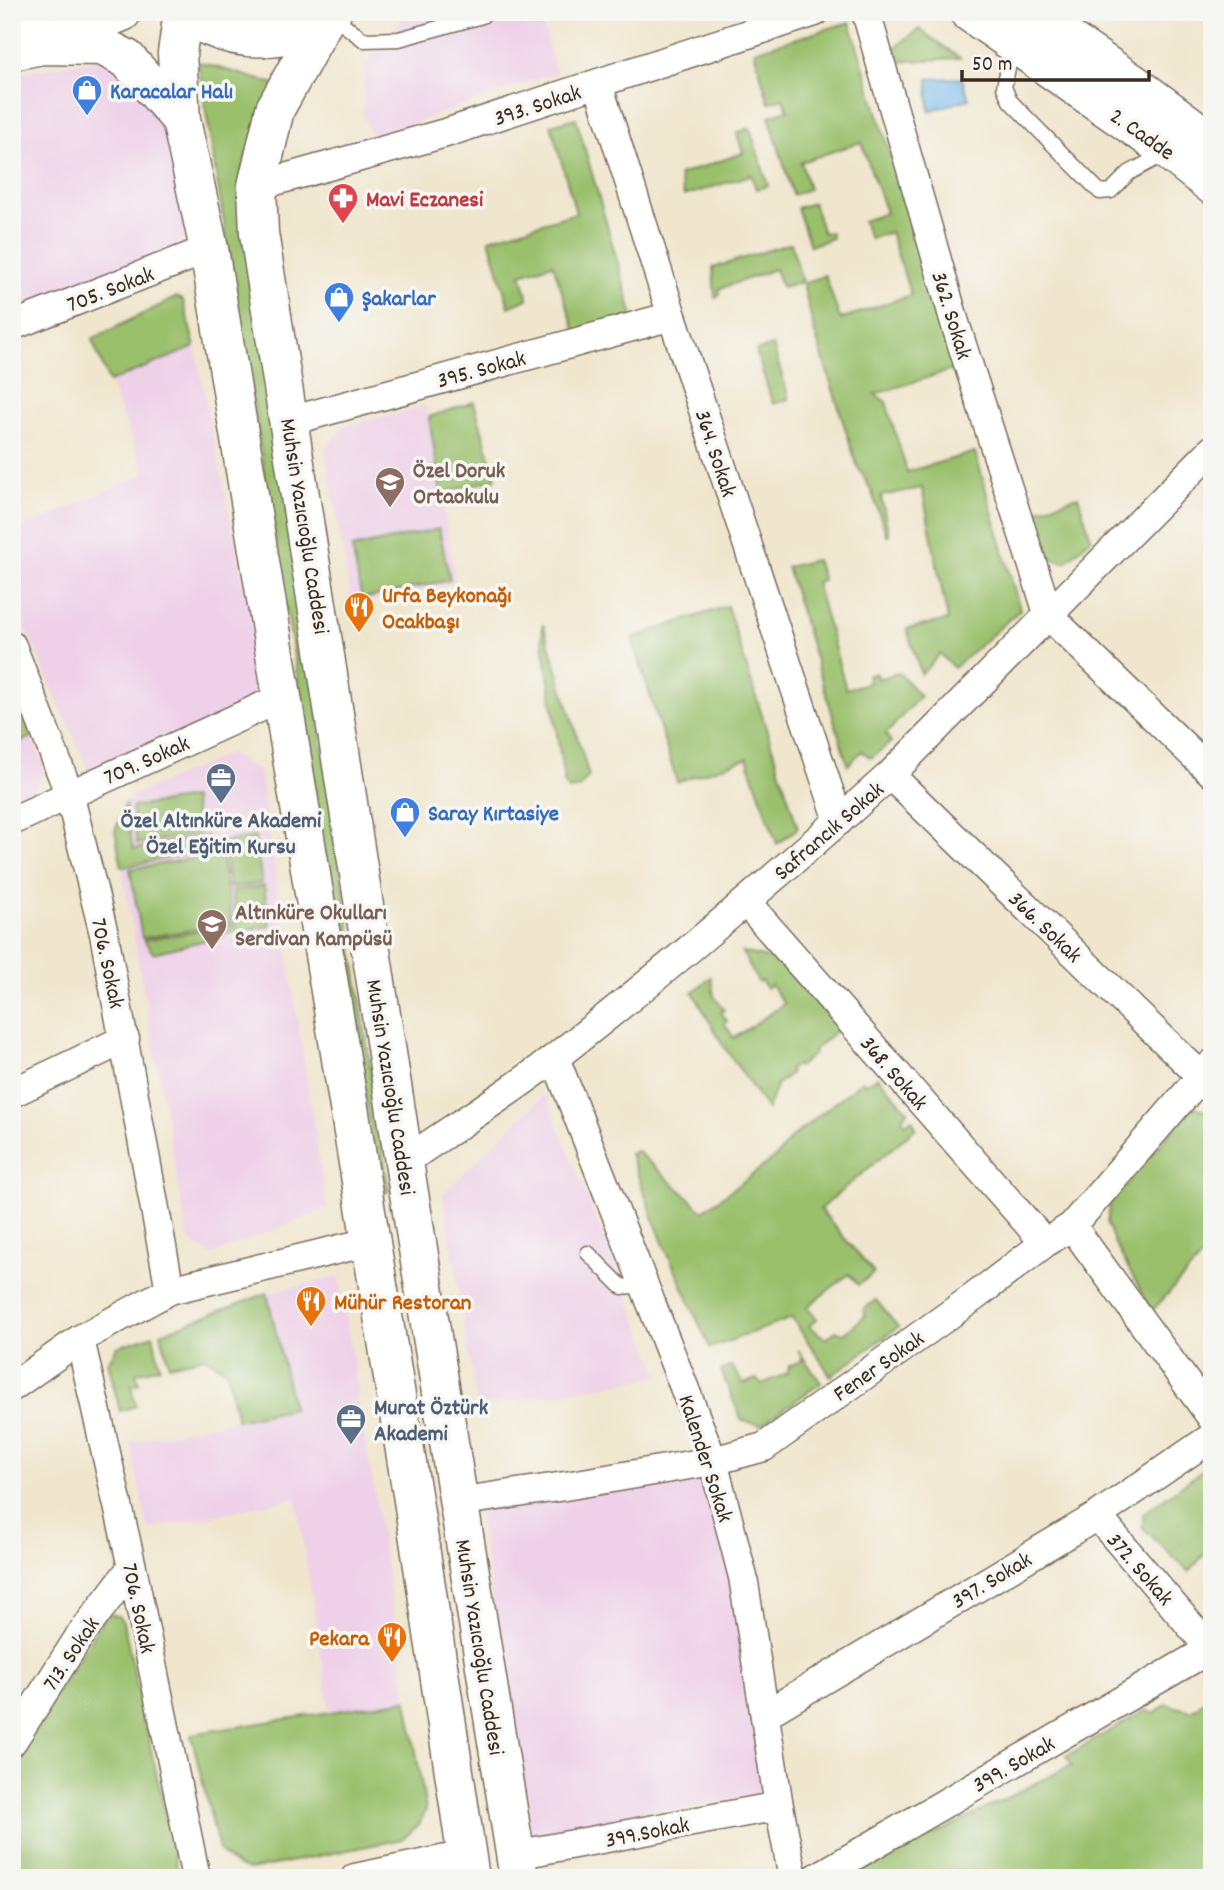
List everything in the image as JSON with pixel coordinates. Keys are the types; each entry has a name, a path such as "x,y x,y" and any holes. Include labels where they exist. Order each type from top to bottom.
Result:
{"main road":[{"path":"29,27 122,12"},
{"path":"185,12 209,27 239,37 269,38 299,31 329,15"},
{"name":"Muhsin Yazıcıoğlu Caddesi","path":"185,12 177,53 181,120 209,249 413,1500 468,1866"},
{"name":"2. Cadde","path":"969,12 1021,28 1134,83 1212,142"},
{"name":"Muhsin Yazıcıoğlu Caddesi","path":"329,15 275,109 257,186 259,233 457,1502 517,1866"},
{"path":"29,27 102,46 127,59 181,120"},
{"name":"2. Cadde","path":"1021,28 1212,185"}],"street":[{"name":"393. Sokak","path":"257,186 449,132 815,12"},
{"name":"362. Sokak","path":"866,12 955,323 1049,616"},
{"name":"364. Sokak","path":"598,85 839,821"},
{"name":"705. Sokak","path":"12,326 209,249"},
{"name":"395. Sokak","path":"290,421 672,316"},
{"name":"Safrancık Sokak","path":"404,1162 555,1058 746,902 890,775 1049,616 1206,467"},
{"path":"1049,616 1212,774"},
{"name":"706. Sokak","path":"12,646 69,793 104,934 170,1290"},
{"name":"709. Sokak","path":"12,821 281,698"},
{"name":"366. Sokak","path":"890,775 1208,1076"},
{"name":"368. Sokak","path":"746,902 1045,1243"},
{"path":"12,1093 125,1040"},
{"name":"Kalender Sokak","path":"555,1058 713,1461 743,1577 793,1878"},
{"name":"Fener Sokak","path":"457,1502 713,1461 764,1447 1072,1226 1208,1076"},
{"path":"1072,1226 1212,1418"},
{"path":"12,1387 80,1339 170,1290 369,1242"},
{"name":"706. Sokak","path":"80,1339 132,1567 196,1878"},
{"name":"397. Sokak","path":"766,1714 1097,1516 1212,1437"},
{"name":"372. Sokak","path":"1097,1516 1211,1650"},
{"name":"713. Sokak","path":"12,1742 79,1637 132,1567"},
{"name":"399. Sokak","path":"816,1878 1211,1650"},
{"name":"399.Sokak","path":"517,1866 779,1806"},
{"path":"355,1878 468,1866"}],"lane":[{"path":"329,15 364,40 399,40 482,16 482,12"},
{"path":"1021,28 1004,87 1010,101 1100,192 1111,191 1135,169 1170,152"},
{"path":"588,1253 622,1287 644,1285"}],"shaded area":[{"path":"408,12 539,12 556,72 372,138 363,114 365,65"},
{"path":"100,60 126,67 160,120 189,231 184,239 172,247 12,313 12,73"},
{"path":"195,347 267,696 91,776 12,598 12,533 145,473 109,382"},
{"name":"Özel Doruk Ortaokulu","path":"426,406 456,582 352,606 325,448 344,426"},
{"path":"12,688 45,769 34,791 12,800"},
{"name":"Altınküre Okulları Serdivan Kampüsü","path":"229,754 259,770 327,1209 211,1255 188,1239 115,831 127,798"},
{"path":"545,1094 660,1376 477,1407 443,1194"},
{"path":"339,1277 359,1395 356,1396 373,1482 407,1700 330,1712 296,1498 148,1530 130,1442 293,1408 267,1293"},
{"path":"713,1466 766,1794 530,1833 477,1506"}],"green space":[{"path":"850,22 955,369 875,394 886,402 907,472 975,452 1020,610 954,668 940,654 921,674 907,629 948,620 922,488 881,496 889,535 887,536 871,490 857,465 815,333 803,284 825,275 840,319 911,295 890,232 870,239 863,221 886,213 861,142 801,162 809,189 793,195 769,116 788,110 783,98 769,103 754,51"},
{"path":"919,29 960,58 894,62 891,51"},
{"path":"198,62 275,84 244,225 389,1191 381,1194"},
{"path":"576,118 633,316 576,333 553,264 521,274 528,299 509,307 489,239 576,213 551,125"},
{"path":"750,128 768,186 756,189 751,175 684,196 679,175 743,153 737,133"},
{"path":"813,203 823,233 831,232 832,238 810,246 797,208"},
{"path":"791,243 802,282 782,287 775,269 719,289 720,294 715,298 713,268"},
{"path":"177,297 183,301 195,347 109,382 92,339"},
{"path":"773,346 789,399 773,404 756,351"},
{"path":"474,402 496,479 441,493 429,417"},
{"path":"1078,496 1091,538 1066,562 1058,561 1051,557 1042,544 1032,512"},
{"path":"439,529 450,580 362,599 352,548"},
{"path":"816,560 823,580 816,582 846,689 869,683 867,676 876,673 877,679 899,673 920,696 886,734 891,742 871,758 862,751 848,765 787,567"},
{"path":"727,606 798,828 777,844 747,758 677,782 632,638"},
{"path":"543,624 589,776 579,788 569,790 565,786 542,636"},
{"path":"12,688 32,737 12,746"},
{"path":"193,798 198,834 137,844 132,807"},
{"path":"125,804 133,849 188,839 190,854 122,867 115,831"},
{"path":"207,835 208,844 255,837 262,883 230,888 223,848 193,853 191,838"},
{"path":"221,854 232,923 142,938 130,869"},
{"path":"264,886 270,926 227,933 153,953 144,940 236,925 232,891"},
{"path":"742,952 780,961 839,1028 813,1051 814,1054 798,1067 796,1065 789,1070 791,1073 777,1084 767,1109 723,1045 693,992 711,977 714,996 724,1010 721,1012 727,1021 724,1023 734,1038 784,1004 771,985 766,988 762,981 758,982"},
{"path":"878,1077 908,1111 902,1118 906,1124 912,1119 916,1128 820,1209 874,1273 858,1285 849,1274 807,1307 817,1319 809,1326 826,1339 836,1331 844,1334 865,1316 864,1309 876,1300 898,1327 831,1376 792,1318 710,1348 661,1238 630,1154 637,1151 703,1211 776,1157 791,1138 862,1081 865,1084"},
{"path":"1196,1107 1212,1118 1212,1246 1152,1311 1114,1242 1107,1223 1110,1203 1189,1110"},
{"path":"267,1293 293,1408 237,1420 227,1371 205,1357 169,1365 161,1333"},
{"path":"153,1335 160,1367 136,1373 139,1384 131,1386 136,1406 120,1411 108,1362 117,1347"},
{"path":"798,1350 821,1383 761,1425 742,1421 721,1371 731,1366 744,1384 756,1379 762,1384 788,1373 789,1366 803,1360"},
{"path":"1212,1468 1212,1545 1189,1572 1143,1528 1143,1514 1204,1469"},
{"path":"112,1614 123,1622 178,1872 177,1878 12,1878 12,1764 106,1615"},
{"path":"1212,1695 1212,1878 849,1878 1072,1765 1066,1756 1146,1710 1155,1714 1166,1704 1191,1711"},
{"path":"407,1700 426,1810 414,1830 402,1839 250,1870 233,1863 219,1850 191,1734"}],"water":[{"path":"962,78 969,99 929,111 928,79"}],"place":[{"name":"Karacalar Halı","path":"87,117"},
{"name":"Mavi Eczanesi","path":"343,225"},
{"name":"Şakarlar","path":"339,324"},
{"name":"Özel Doruk Ortaokulu","path":"390,509"},
{"name":"Urfa Beykonağı Ocakbaşı","path":"359,634"},
{"name":"Özel Altınküre Akademi Özel Eğitim Kursu","path":"221,805"},
{"name":"Saray Kırtasiye","path":"405,839"},
{"name":"Altınküre Okulları Serdivan Kampüsü","path":"212,951"},
{"name":"Mühür Restoran","path":"311,1328"},
{"name":"Murat Öztürk Akademi","path":"351,1446"},
{"name":"Pekara","path":"392,1664"}]}
